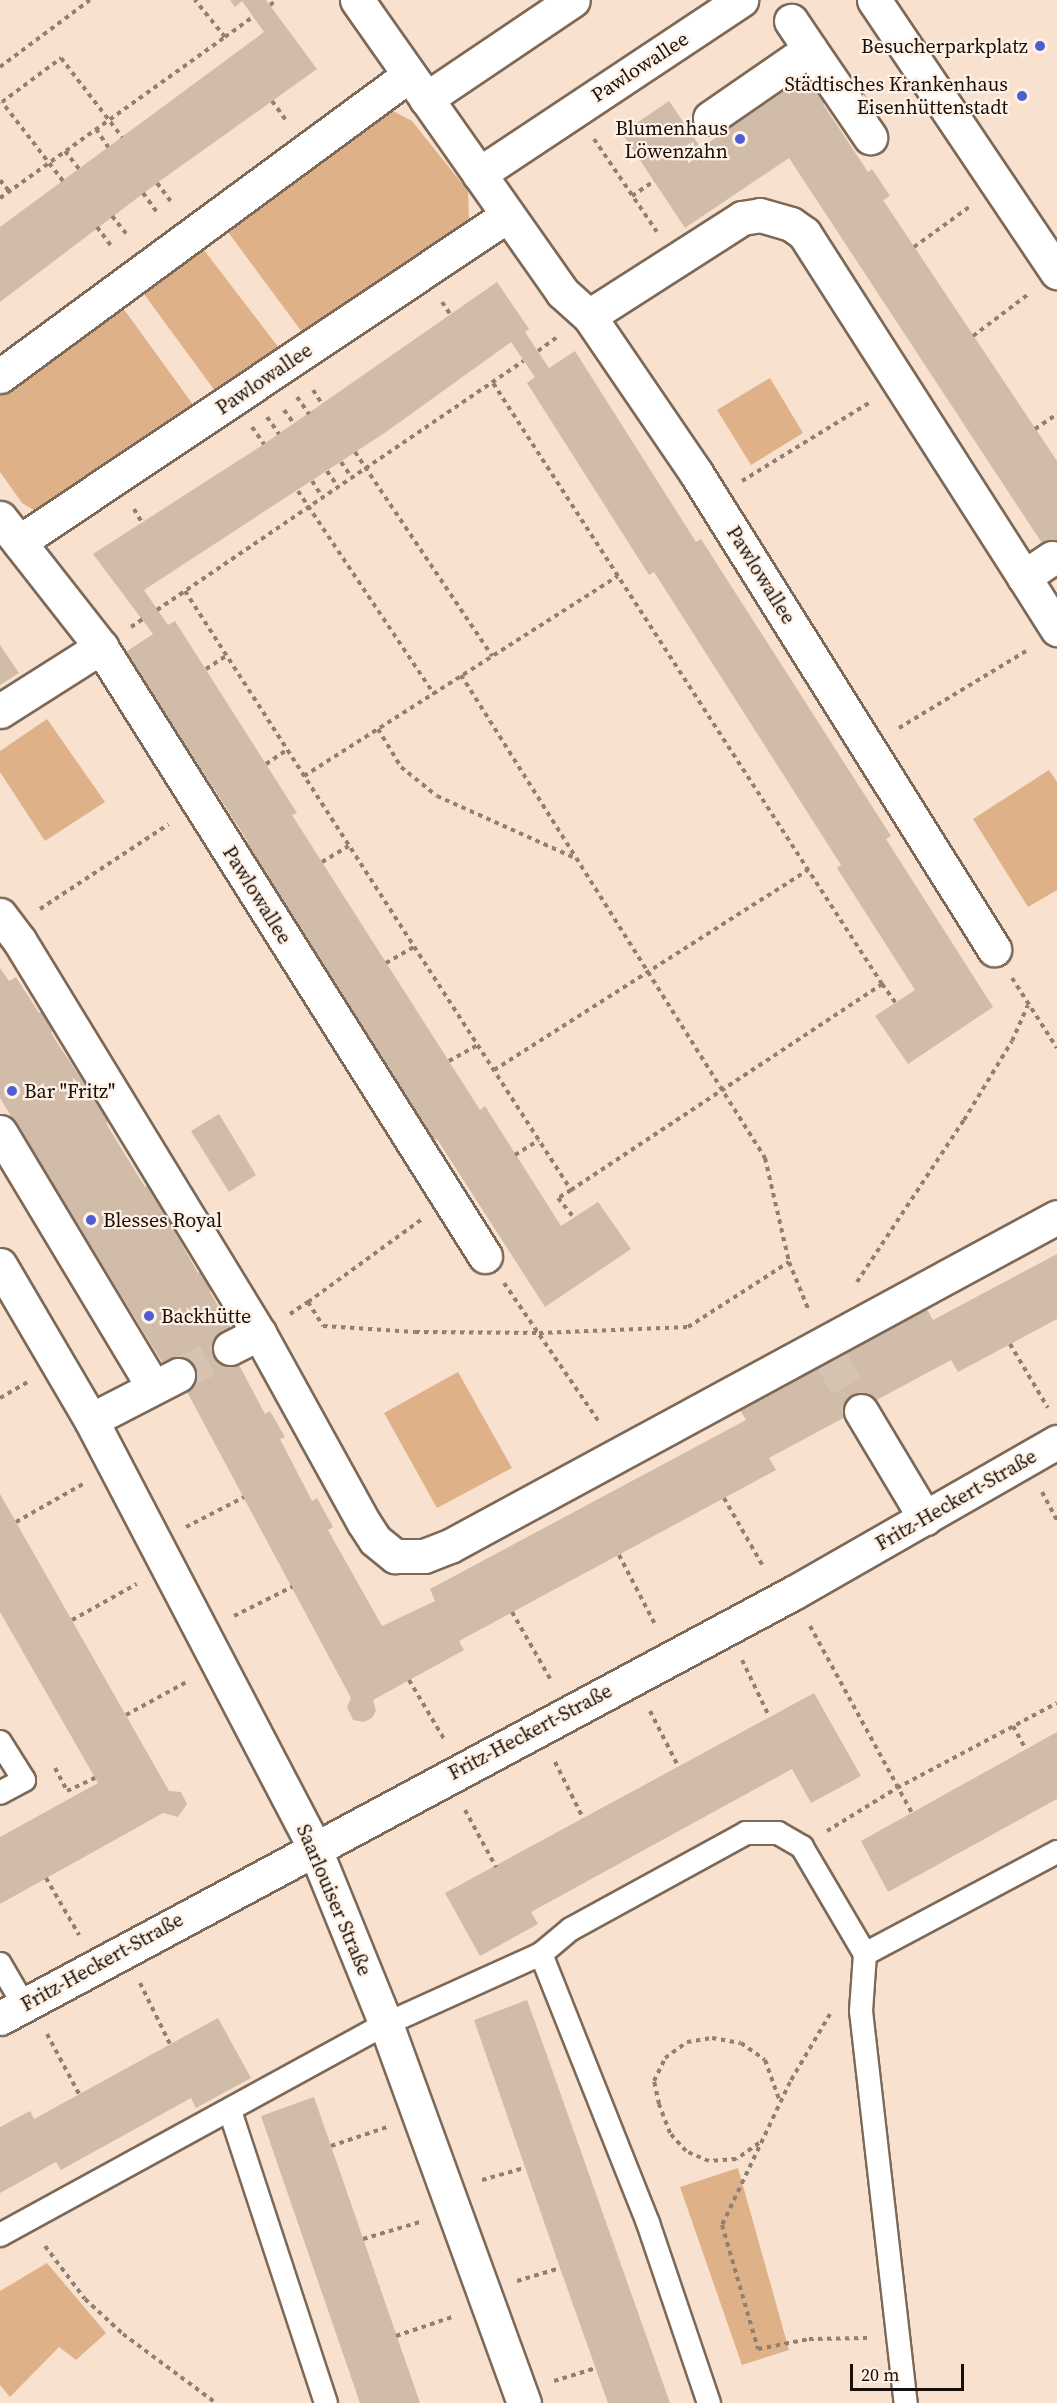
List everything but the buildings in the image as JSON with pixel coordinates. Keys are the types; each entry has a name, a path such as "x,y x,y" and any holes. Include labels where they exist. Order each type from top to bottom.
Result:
{"street":[{"name":"Pawlowallee","path":"357,0 562,292 589,316 713,498 994,949"},
{"path":"0,375 418,87 573,0"},
{"name":"Pawlowallee","path":"479,174 741,0"},
{"path":"874,0 998,186 1048,280"},
{"path":"791,21 870,137"},
{"path":"710,118 810,50"},
{"name":"Pawlowallee","path":"485,1256 101,647 9,530 508,215"},
{"path":"589,316 742,218 760,215 791,224 804,233 902,382 1024,577 1047,637"},
{"path":"1024,577 1052,558"},
{"path":"0,711 101,647"},
{"path":"7,934 244,1340 375,1540 395,1556 424,1556 450,1546 630,1446 826,1350 1057,1217"},
{"path":"0,1132 166,1381 91,1420"},
{"name":"Saarlouiser Straße","path":"0,1265 91,1420 314,1847 386,2024 522,2397"},
{"path":"861,1411 924,1518"},
{"name":"Fritz-Heckert-Straße","path":"18,2008 538,1727 788,1596 924,1518 1054,1428"}],"lane":[{"path":"0,1742 24,1780 0,1793"},
{"path":"0,2235 386,2024 541,1954 571,1929 746,1833 778,1833 802,1847 865,1954 861,2011 906,2403"},
{"path":"865,1954 1057,1852"},
{"path":"541,1954 648,2223 709,2403"},
{"path":"0,1964 18,2008"},
{"path":"230,2111 326,2403"}],"path":[{"path":"0,67 90,0"},
{"path":"195,0 225,37"},
{"path":"270,5 277,0"},
{"path":"0,198 254,16"},
{"path":"63,180 2,102 61,58 122,137"},
{"path":"575,109 676,260"},
{"path":"96,129 108,147"},
{"path":"66,151 79,169"},
{"path":"0,180 9,191"},
{"path":"632,196 654,181"},
{"path":"914,247 998,186"},
{"path":"973,336 1048,280"},
{"path":"157,610 524,361"},
{"path":"713,498 902,382"},
{"path":"493,383 896,1003"},
{"path":"1035,429 1057,414"},
{"path":"355,452 492,656"},
{"path":"341,462 352,478"},
{"path":"327,471 338,488"},
{"path":"312,481 323,498"},
{"path":"298,491 434,694"},
{"path":"304,776 618,576"},
{"path":"185,591 571,1190"},
{"path":"869,746 1047,637"},
{"path":"206,669 226,656"},
{"path":"462,675 765,1158 789,1262 826,1350"},
{"path":"378,729 401,767 436,796 578,860"},
{"path":"266,764 287,750"},
{"path":"7,934 200,804"},
{"path":"322,862 349,846"},
{"path":"494,1070 808,870"},
{"path":"386,963 414,947"},
{"path":"994,949 1057,1048"},
{"path":"574,1218 558,1198 882,984"},
{"path":"853,1289 964,1120 1012,1041 1028,1005"},
{"path":"449,1061 478,1045"},
{"path":"515,1155 539,1140"},
{"path":"244,1340 308,1302 449,1200"},
{"path":"485,1256 600,1422 630,1446"},
{"path":"308,1302 323,1326 539,1334 688,1327 789,1262"},
{"path":"1010,1344 1054,1428"},
{"path":"16,1522 115,1466"},
{"path":"72,1620 244,1497"},
{"path":"724,1498 788,1596 912,1813"},
{"path":"619,1555 672,1657"},
{"path":"203,1632 292,1587"},
{"path":"512,1612 569,1711"},
{"path":"727,1628 769,1716"},
{"path":"126,1715 219,1664"},
{"path":"634,1677 678,1766"},
{"path":"409,1680 454,1772 496,1867"},
{"path":"802,1847 897,1788 1057,1703"},
{"path":"1013,1726 1026,1749"},
{"path":"538,1727 583,1818"},
{"path":"24,1780 52,1763 67,1791 95,1778"},
{"path":"46,1878 110,1957 170,2044"},
{"path":"836,2004 780,2103 722,2225 758,2349 809,2339 898,2337"},
{"path":"18,2008 79,2094"},
{"path":"761,2142 736,2159 709,2161 686,2151 670,2133 659,2104 654,2081 665,2058 687,2042 712,2038 741,2043 765,2060 780,2103"},
{"path":"331,2146 420,2116"},
{"path":"363,2239 524,2168"},
{"path":"26,2221 85,2299 123,2334 216,2403"},
{"path":"396,2336 560,2268"},
{"path":"522,2397 596,2368"}],"shaded area":[{"path":"393,111 412,121 468,191 469,218 454,236 40,514 22,503 0,472 0,394 373,120","holes":["228,232 302,332 279,348 204,250","144,294 215,391 194,406 123,308"]},
{"path":"770,378 803,433 751,465 717,410"},
{"path":"47,719 105,802 45,841 0,772 0,751"},
{"path":"1049,770 1057,782 1057,890 1028,907 973,819"},
{"path":"458,1372 512,1468 437,1508 384,1413"},
{"path":"738,2168 789,2350 742,2365 680,2187"},
{"path":"47,2263 106,2333 76,2360 59,2347 10,2397 0,2385 0,2291"}],"tunnel":[{"path":"178,1375 230,1348"},
{"path":"830,1357 861,1411"}],"place":[{"name":"Besucherparkplatz","path":"1040,46"},
{"name":"Städtisches Krankenhaus Eisenhüttenstadt","path":"1022,96"},
{"name":"Blumenhaus Löwenzahn","path":"740,139"},
{"name":"Bar \"Fritz\"","path":"12,1091"},
{"name":"Blesses Royal","path":"91,1220"},
{"name":"Backhütte","path":"149,1316"}]}
